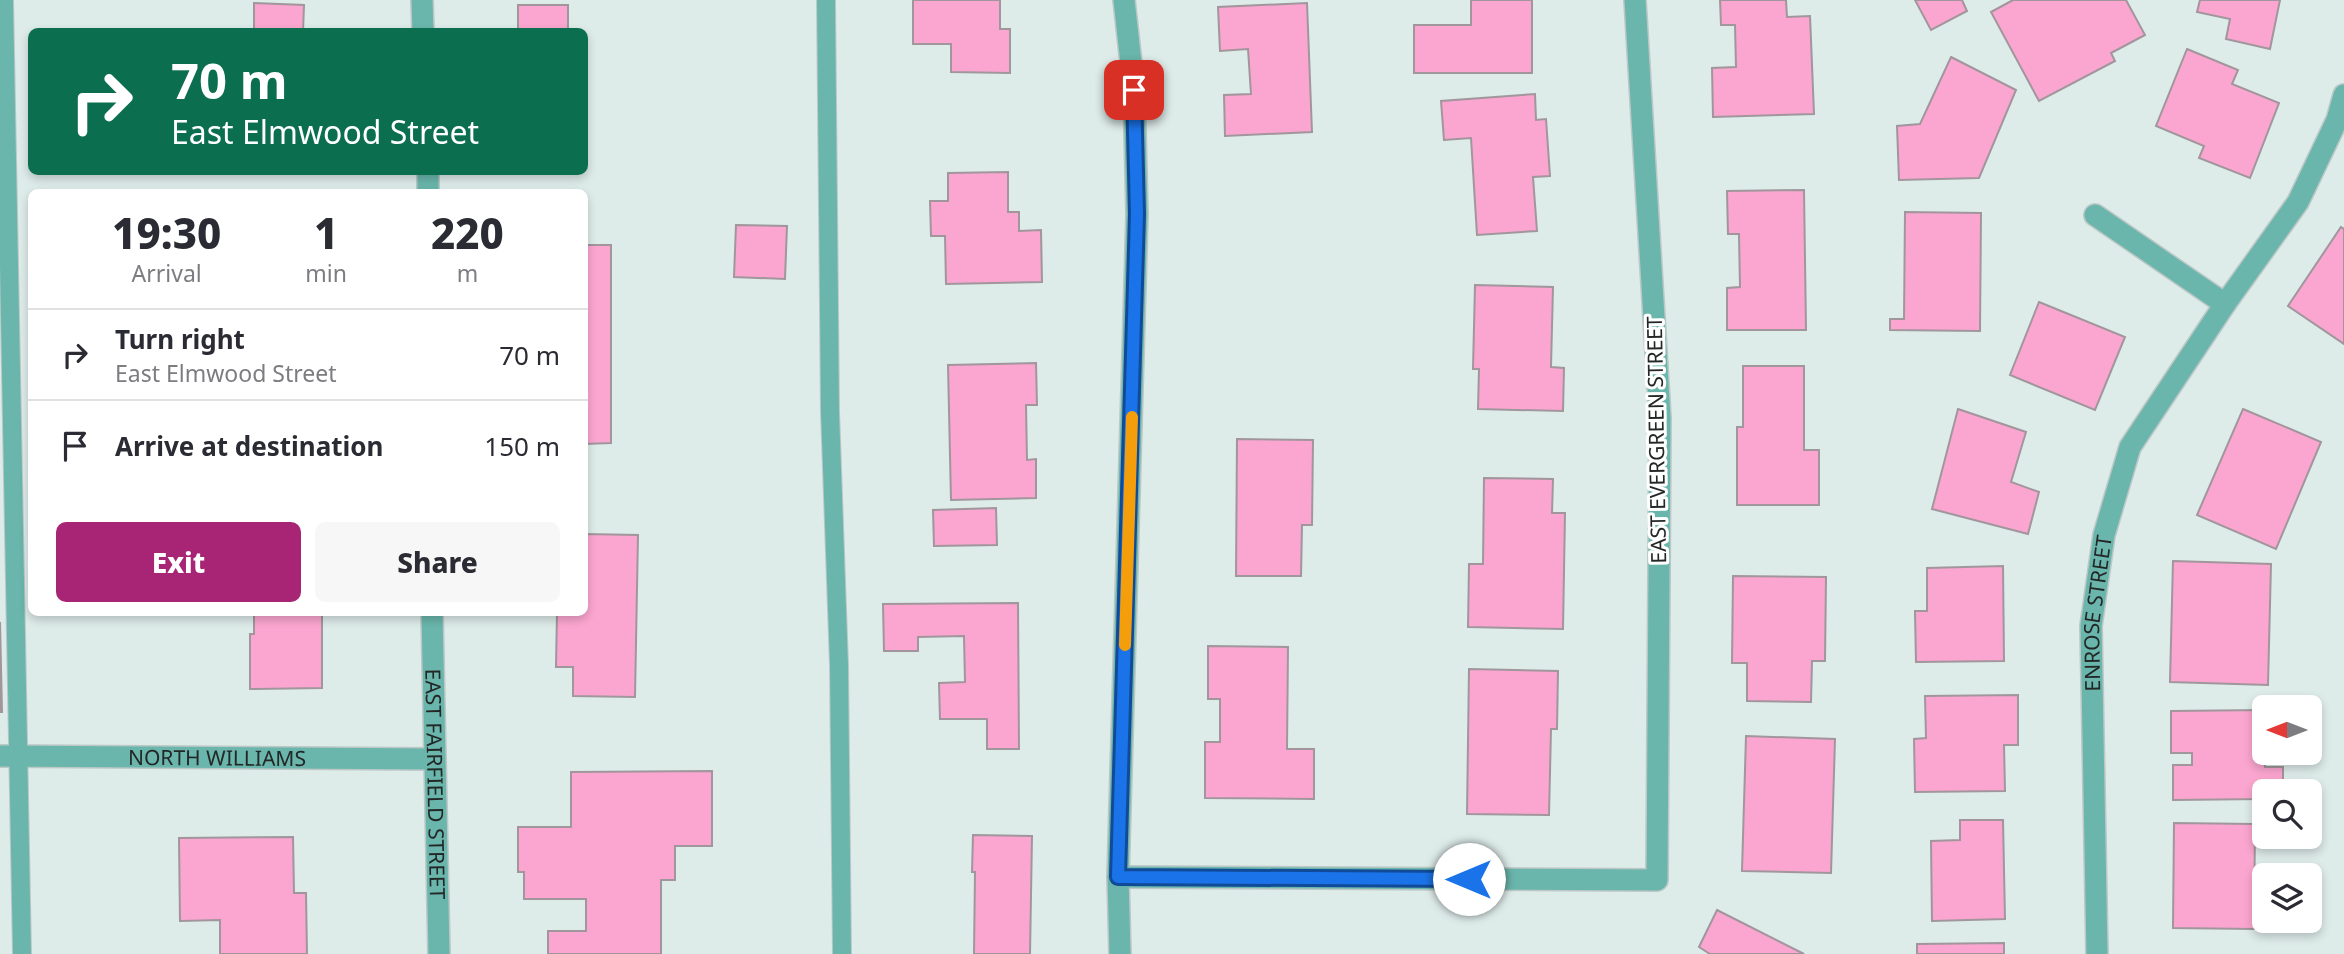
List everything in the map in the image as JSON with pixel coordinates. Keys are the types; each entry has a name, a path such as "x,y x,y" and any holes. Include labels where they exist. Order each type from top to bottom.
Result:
{"street":[{"path":"422,0 423,28"},
{"path":"1120,954 1118,877 1137,214 1134,90 1124,0"},
{"name":"EAST EVERGREEN STREET","path":"1118,877 1657,880 1660,418 1635,0"},
{"name":"ENROSE STREET","path":"2097,954 2091,626 2104,535 2130,447 2225,304 2298,202 2340,121 2344,95"},
{"path":"2095,215 2225,304"},
{"name":"EAST FAIRFIELD STREET","path":"432,616 439,954"},
{"name":"NORTH WILLIAMS","path":"9,756 434,758"}],"lane":[{"path":"4,0 18,672 9,756 22,954"},
{"path":"826,0 830,412 839,665 842,954"}],"building":[{"path":"913,0 1000,0 1000,29 1010,29 1010,73 951,72 951,44 913,44"},
{"path":"1471,0 1532,0 1532,73 1414,73 1414,25 1471,25"},
{"path":"1720,0 1786,0 1787,17 1810,16 1814,114 1713,117 1712,68 1736,67 1735,25 1721,25"},
{"path":"1915,0 1962,0 1967,11 1931,30"},
{"path":"2013,0 2126,0 2145,35 2111,53 2115,61 2039,101 1991,12"},
{"path":"2200,0 2280,0 2270,49 2226,39 2230,19 2197,12"},
{"path":"254,3 304,5 303,28 254,28"},
{"path":"1307,3 1312,132 1225,136 1224,95 1251,94 1248,49 1220,51 1218,7"},
{"path":"518,5 568,5 568,28 518,28"},
{"path":"2187,49 2238,70 2232,84 2279,103 2250,178 2199,158 2204,146 2156,126"},
{"path":"1951,57 2016,90 1979,178 1899,180 1897,126 1920,124"},
{"path":"1535,94 1536,120 1546,119 1550,176 1533,177 1537,231 1477,235 1471,138 1444,140 1441,101"},
{"path":"1008,172 1008,212 1019,212 1019,231 1041,230 1042,282 946,284 945,236 931,236 930,201 948,201 948,173"},
{"path":"1804,190 1806,330 1727,330 1727,288 1740,287 1739,234 1728,234 1727,191"},
{"path":"1905,212 1981,213 1980,331 1890,330 1890,319 1904,319"},
{"path":"736,225 787,226 785,279 734,277"},
{"path":"2341,227 2344,229 2344,344 2288,306"},
{"path":"588,245 611,245 611,443 588,444"},
{"path":"1475,285 1553,287 1551,367 1564,368 1563,411 1478,409 1479,369 1473,369"},
{"path":"2039,302 2125,337 2095,410 2010,375"},
{"path":"1036,363 1037,405 1026,405 1027,460 1036,459 1036,498 951,500 948,365"},
{"path":"1743,366 1804,366 1804,450 1819,450 1819,505 1737,505 1737,427 1743,427"},
{"path":"1958,409 2026,432 2011,482 2039,492 2028,534 1932,509"},
{"path":"2243,409 2321,442 2276,549 2197,515"},
{"path":"1237,439 1313,440 1312,525 1302,525 1301,576 1236,576"},
{"path":"1484,478 1553,479 1552,513 1565,513 1563,629 1468,627 1469,564 1483,564"},
{"path":"996,508 997,545 934,546 933,510"},
{"path":"588,534 638,535 635,697 573,696 573,667 556,667 557,616 588,616"},
{"path":"2173,561 2271,564 2268,685 2170,682"},
{"path":"2003,566 2004,661 1916,662 1915,611 1927,611 1927,568"},
{"path":"1733,576 1826,577 1825,661 1812,661 1811,702 1747,701 1747,663 1732,663"},
{"path":"1018,603 1019,749 987,749 987,719 940,719 939,683 965,682 964,636 918,637 918,651 884,651 883,604"},
{"path":"254,616 322,616 322,688 250,689 250,634 254,634"},
{"path":"0,622 2,712 0,712"},
{"path":"1208,646 1288,647 1287,749 1314,749 1314,799 1205,798 1205,742 1220,742 1220,699 1208,699"},
{"path":"1469,669 1558,671 1557,729 1551,729 1549,815 1467,814"},
{"path":"2018,695 2018,745 2004,745 2005,791 1915,792 1914,739 1926,738 1925,696"},
{"path":"2252,710 2252,765 2283,767 2283,779 2252,779 2252,799 2173,800 2173,765 2192,765 2192,753 2171,753 2171,711"},
{"path":"1746,736 1835,739 1831,873 1742,871"},
{"path":"712,771 712,846 675,846 675,880 661,880 661,954 548,954 548,931 586,931 586,899 524,899 524,872 518,872 518,827 571,827 571,772"},
{"path":"1960,820 2003,820 2005,919 1932,921 1931,841 1960,840"},
{"path":"2174,823 2252,824 2252,849 2255,849 2255,863 2252,863 2252,929 2173,928"},
{"path":"973,835 1032,836 1030,954 974,954"},
{"path":"293,837 294,893 306,893 307,954 220,954 220,920 180,921 179,838"},
{"path":"1717,910 1804,954 1710,954 1699,947"},
{"path":"2004,943 2004,954 1917,954 1917,944"}],"slow traffic":[{"path":"1125,645 1132,417"}],"route":[{"path":"1134,90 1137,214 1118,877 1469,879"}]}
